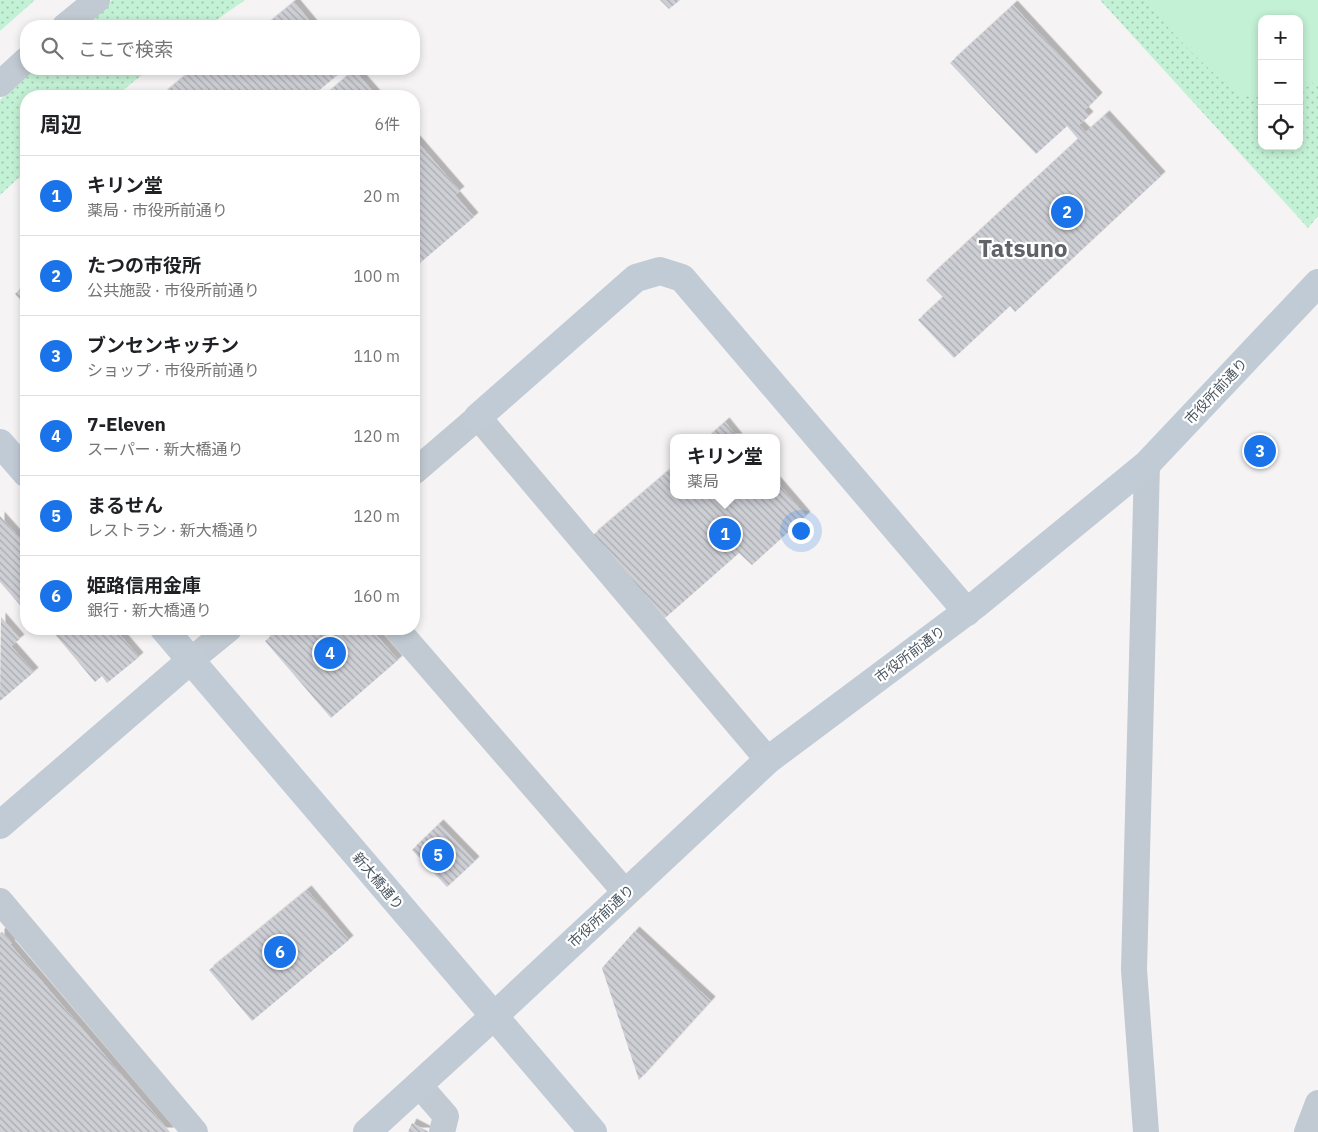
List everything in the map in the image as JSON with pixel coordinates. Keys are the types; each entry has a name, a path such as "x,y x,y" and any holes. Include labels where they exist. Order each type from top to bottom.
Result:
{"street":[{"path":"72,20 97,0"},
{"path":"0,84 20,66"},
{"path":"420,467 636,278 660,271 682,278 967,612"},
{"name":"市役所前通り","path":"367,1132 493,1018 768,760 967,612 1147,464 1318,283"},
{"path":"478,417 768,760"},
{"path":"0,443 20,466"},
{"path":"1146,1132 1134,970 1147,464"},
{"name":"新大橋通り","path":"169,635 493,1018 592,1132"},
{"path":"0,825 221,635"},
{"path":"402,635 626,893"},
{"path":"0,901 195,1132"},
{"path":"419,1084 446,1116 442,1132"},
{"path":"1307,1132 1318,1103"}],"green space":[{"path":"0,0 35,0 0,31"},
{"path":"112,0 245,0 217,20 89,20"},
{"path":"1100,0 1318,0 1318,216 1308,228"},
{"path":"1143,0 1318,0 1318,80 1303,89 1303,15 1258,15 1258,97 1237,95 1188,49"},
{"path":"26,75 142,75 123,90 20,90 20,177 0,195 0,100"}],"building":[{"path":"660,0 680,0 669,9"},
{"path":"294,2 309,20 272,20"},
{"path":"1013,5 1098,97 1084,111 1089,116 1079,125 1086,132 1105,115 1161,176 1015,312 1010,306 954,358 918,320 943,297 926,280 1078,139 1067,126 1036,154 950,63"},
{"path":"186,75 338,75 319,90 168,90"},
{"path":"348,75 358,75 372,90 331,90"},
{"path":"420,145 460,191 455,195 474,217 420,263"},
{"path":"20,289 20,299 15,294"},
{"path":"725,422 735,434 712,434"},
{"path":"670,469 670,499 780,499 780,486 806,516 752,565 739,553 665,618 593,535"},
{"path":"0,516 20,538 20,605 0,582"},
{"path":"1,617 20,639 11,646 34,672 0,701"},
{"path":"56,635 120,635 139,657 107,683 102,676 95,682"},
{"path":"272,635 376,635 398,660 331,718 265,641"},
{"path":"439,824 475,861 447,887 412,850"},
{"path":"307,890 349,940 252,1021 209,970"},
{"path":"635,931 711,1001 639,1080 602,968"},
{"path":"2,932 12,943 10,944 170,1132 0,1132 0,933"},
{"path":"412,1123 429,1132 408,1132"}],"place":[{"name":"たつの市役所","path":"1067,212"},
{"name":"ブンセンキッチン","path":"1260,451"},
{"name":"キリン堂","path":"725,534"},
{"name":"7-Eleven","path":"330,653"},
{"name":"まるせん","path":"438,855"},
{"name":"姫路信用金庫","path":"280,952"}],"district":[{"name":"Tatsuno","path":"1023,248"}]}
